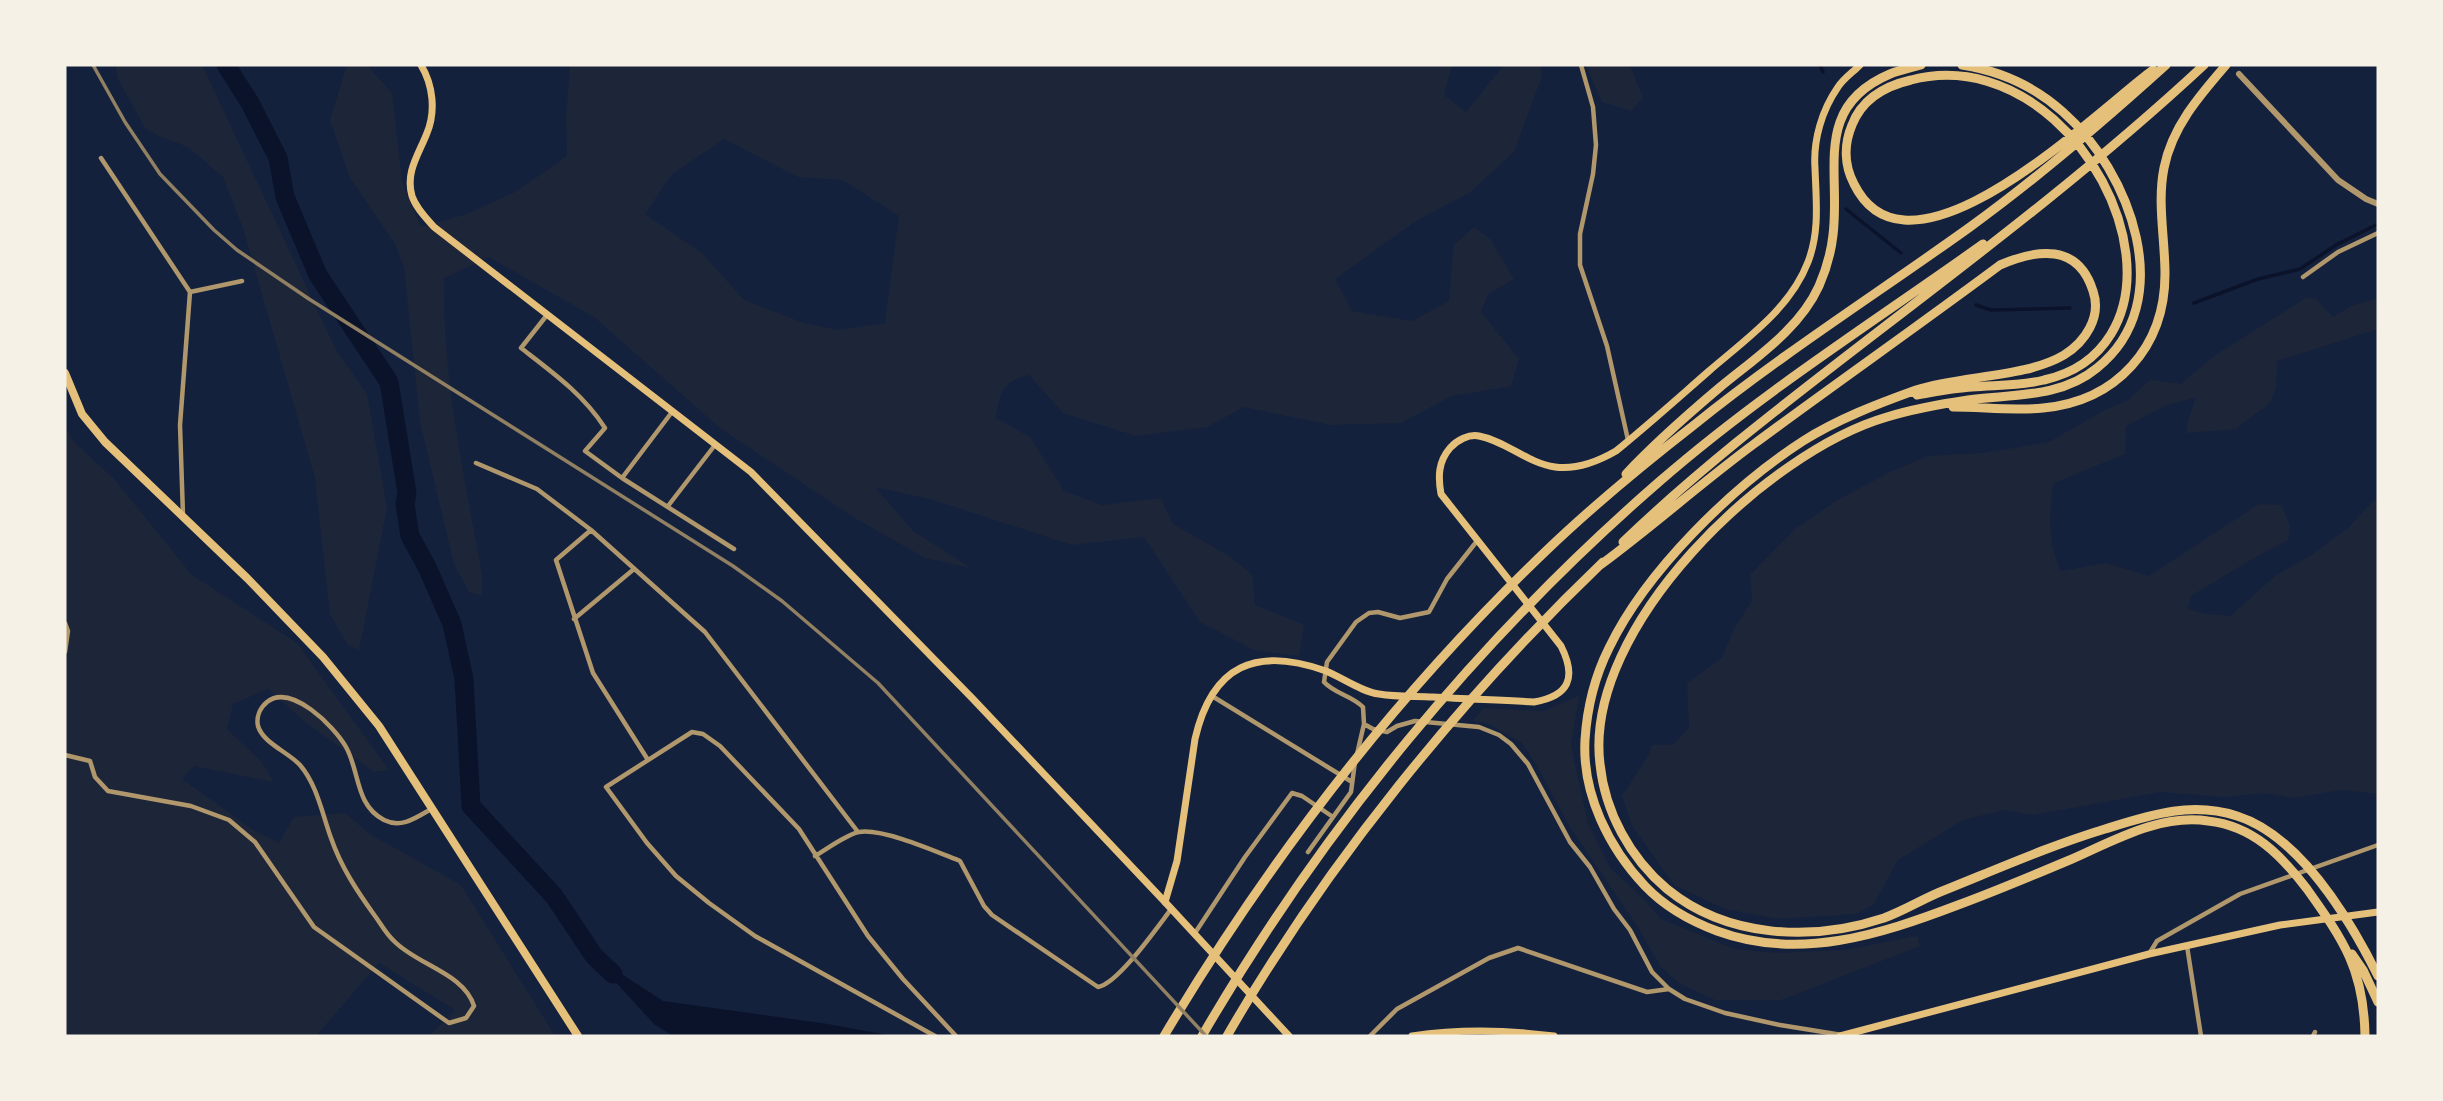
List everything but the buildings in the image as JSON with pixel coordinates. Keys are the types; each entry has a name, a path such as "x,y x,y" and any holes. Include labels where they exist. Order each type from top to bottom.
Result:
{"highway":[{"path":"1588,513 1656,442 1766,349 1803,312 1818,288 1828,262 1833,234 1835,135 1846,109 1861,91 1890,74 1921,65"},
{"path":"1962,65 1986,68 2005,75 2042,95 2074,121 2104,160 2120,189 2138,245 2141,282 2132,321 2122,341 2109,357 2095,371 2072,384 2049,391 1972,399 1919,409 1867,423 1839,435 1782,471 1751,497 1692,554 1663,587 1620,654 1604,694 1598,741 1604,789 1613,814 1640,864 1683,901 1706,915 1759,929 1814,932 1841,929 1880,919 2074,839 2154,814 2183,808 2211,810 2242,817 2270,832 2295,854 2378,962"},
{"path":"1885,402 1969,387 2022,384 2068,373 2099,350 2112,333 2120,316 2128,281 2125,247 2109,196 2094,167 2065,130 2018,93 1983,80 1957,75 1924,76 1894,84 1869,99 1856,115 1847,136 1849,174 1858,193 1873,209 1893,218 1937,216 1957,211 1982,199 2026,170 2160,65"},
{"path":"1164,1036 1246,907 1357,759 1452,645 1550,547 1696,422 2019,190 2103,122 2166,65"},
{"path":"1227,1036 1290,936 1406,778 1497,671 1557,607 1671,498 1738,442 2076,177 2204,65"},
{"path":"1919,409 1956,407 2024,410 2064,405 2102,391 2123,375 2141,355 2157,328 2163,302 2165,274 2161,199 2164,167 2182,121 2227,65"},
{"path":"1202,1036 1272,924 1380,776 1440,703 1541,594 1660,481 1729,425 2076,177"},
{"path":"1599,566 1754,445 2000,265 2032,253 2062,255 2082,268 2093,288 2095,312 2090,330 2078,344 2063,355 2025,369 1936,384 1835,423 1804,441 1743,487 1689,538 1654,580 1631,609 1608,649 1591,693 1585,740 1586,765 1600,818 1614,847 1631,871 1652,894 1676,911 1701,925 1758,942 1815,944 1865,936 1913,922 2011,885 2110,840 2157,825 2183,820 2210,821 2239,829 2264,842 2286,862 2363,970 2378,1002"},
{"path":"65,373 82,414 105,442 247,578 344,680 379,726 433,808 578,1036"},
{"path":"2360,940 2378,976"},
{"path":"2346,946 2362,992 2365,1036"}],"main road":[{"path":"421,65 432,94 432,114 428,132 410,176 412,196 434,227 751,472 1008,736 1172,908 1289,1036"},
{"path":"1165,902 1177,861 1199,722 1212,695 1230,674 1243,665 1260,661 1307,665 1377,694 1534,702 1552,699 1563,689 1569,677 1569,662 1561,646 1441,494 1438,477 1441,464 1456,442 1468,436 1479,436 1531,461 1556,467 1581,466 1598,461 1629,441 1770,318 1793,291 1808,262 1815,234 1817,204 1814,165 1817,135 1825,111 1839,85 1860,65"},
{"path":"1843,1035 2149,954 2280,925 2378,912"},
{"path":"1412,1036 1517,1031 1554,1036"}],"street":[{"path":"1581,65 1593,107 1595,145 1593,174 1580,234 1580,265 1607,346 1629,441"},
{"path":"2239,74 2338,180 2378,204"},
{"path":"101,158 190,292 180,425 183,518"},
{"path":"2303,277 2338,252 2378,233"},
{"path":"190,292 242,281"},
{"path":"548,314 521,348 571,387 593,409 605,428 585,451 622,478 734,549"},
{"path":"622,478 672,412"},
{"path":"668,506 715,445"},
{"path":"476,463 537,489 591,530 705,632 858,832"},
{"path":"591,530 556,560 593,673 648,760"},
{"path":"1308,852 1351,792 1364,724 1363,707 1355,699 1330,689 1324,682 1327,662 1356,622 1369,613 1378,612 1400,618 1429,612 1447,579 1478,541"},
{"path":"574,619 634,569"},
{"path":"65,623 68,631 65,652"},
{"path":"1212,695 1352,782"},
{"path":"65,755 90,761 95,777 108,791 191,806 229,820 255,842 314,927 449,1023 466,1018 474,1006 471,995 394,942 352,884 337,855 312,783 299,764 265,737 259,729 258,713 267,702 279,696 307,705 347,748 366,806 386,821 407,822 433,808"},
{"path":"1364,724 1387,732 1415,721 1479,727 1499,735 1511,744 1528,764 1570,842 1590,867 1614,909 1630,930 1652,972 1669,989 1685,999 1725,1013 1843,1035"},
{"path":"935,1036 755,936 676,876 639,834 606,787 692,733 703,734 720,746 799,830 868,936 903,979 956,1036"},
{"path":"1195,933 1245,857 1292,793 1302,796 1333,817"},
{"path":"815,856 858,832 876,833 908,841 960,861 984,906 992,915 1098,987 1107,986 1172,908"},
{"path":"2149,954 2157,941 2239,894 2378,845"},
{"path":"2188,946 2201,1036"},
{"path":"1370,1036 1397,1009 1489,958 1518,948 1647,992 1669,989"}],"shaded area":[{"path":"116,65 202,65 336,350 367,394 387,508 359,650 347,644 330,614 315,478 243,228 223,177 188,147 145,128 117,77"},
{"path":"347,65 367,65 392,93 402,182 421,227 467,214 517,191 567,156 566,118 570,65 1452,65 1444,95 1466,112 1504,65 1540,65 1542,76 1514,152 1469,193 1416,221 1335,279 1352,311 1412,321 1449,301 1454,245 1474,227 1490,239 1514,279 1488,294 1481,312 1519,359 1511,386 1452,396 1401,423 1331,425 1244,407 1207,427 1136,436 1063,413 1029,375 1013,381 1001,395 996,418 1030,437 1064,491 1102,505 1161,498 1173,524 1231,557 1252,575 1255,605 1304,625 1299,656 1254,650 1200,622 1144,537 1072,545 930,499 875,487 913,531 971,568 925,558 853,517 720,428 594,317 489,257 444,278 450,389 482,574 482,596 469,592 454,564 420,422 404,267 394,242 350,178 330,120","holes":["724,139 798,177 843,180 899,216 885,323 838,330 804,323 744,300 703,254 645,214 671,175"]},
{"path":"1586,65 1630,65 1643,98 1631,111 1602,102"},
{"path":"2306,298 2316,299 2333,317 2351,306 2378,298 2378,329 2277,361 2276,388 2270,403 2236,429 2187,433 2196,397 2167,405 2126,426 2125,454 2054,483 2050,516 2051,539 2061,571 2106,563 2149,576 2259,504 2281,505 2290,526 2288,540 2191,596 2188,609 2205,614 2230,616 2275,576 2311,555 2349,527 2378,499 2378,794 2341,790 2293,798 2265,793 2226,797 2160,792 2033,815 2004,810 1963,820 1898,860 1874,904 1856,914 1778,919 1725,909 1674,885 1632,826 1622,796 1649,755 1652,745 1673,745 1689,728 1687,683 1722,658 1735,627 1752,601 1750,575 1795,529 1836,501 1888,473 1928,456 1983,453 2049,442 2128,400 2150,380 2181,384 2214,356"},
{"path":"65,425 72,440 114,479 192,575 297,643 389,770 374,772 308,724 268,689 233,704 227,729 260,760 274,782 194,766 182,779 255,831 279,843 294,817 345,813 371,835 461,885 555,1036 429,1036 455,1010 379,963 316,1036 65,1036"},
{"path":"1579,696 1571,745 1588,824 1610,868 1642,897 1661,919 1734,949 1778,953 1844,950 1917,936 1920,946 1781,1000 1715,1000 1679,983 1660,966 1639,929 1570,827 1522,743 1489,724 1473,721 1483,708 1543,711"},
{"path":"588,952 663,1001 893,1036 673,1036 654,1024"}],"waterway":[{"path":"226,65 250,103 278,158 285,197 318,275 389,382 407,493 405,504 410,536 452,624 464,679 471,806 554,896 594,956 613,974"},
{"path":"1820,65 1823,72"},
{"path":"1846,209 1901,253"},
{"path":"2194,303 2258,279 2300,269 2336,245 2378,224"},
{"path":"1976,305 1991,310 2070,308"}],"railway":[{"path":"93,65 125,122 160,174 237,250 309,299 733,566 782,601 878,683 1206,1036"}]}
